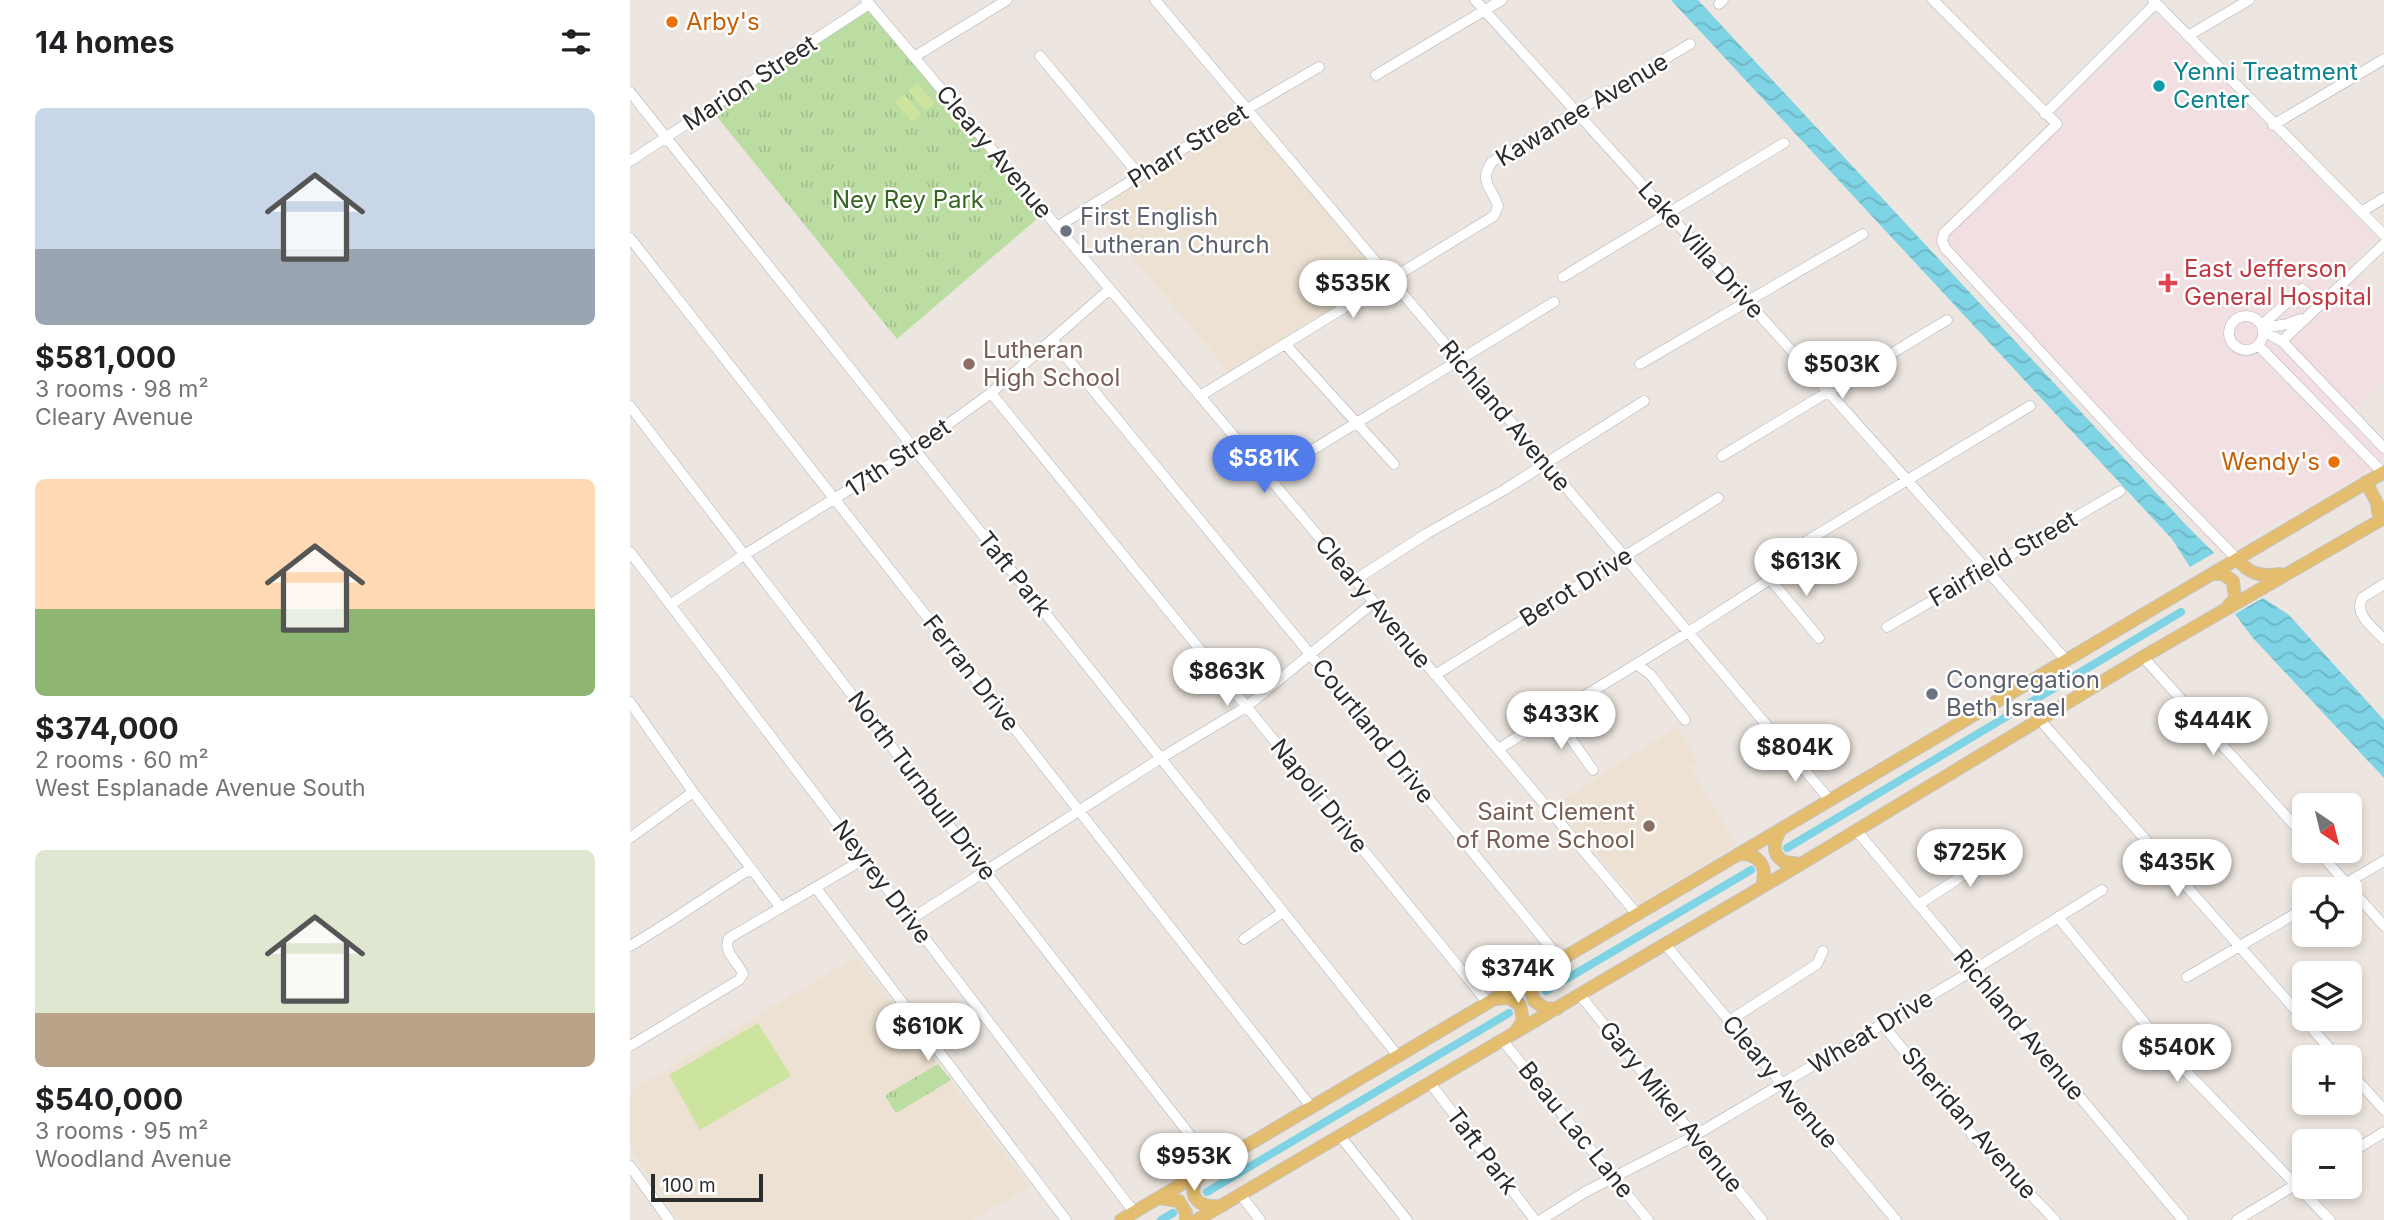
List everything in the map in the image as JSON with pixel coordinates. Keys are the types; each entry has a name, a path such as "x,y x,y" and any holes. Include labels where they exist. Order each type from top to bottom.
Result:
{"main road":[{"path":"1121,1220 2064,659 2384,472"},
{"path":"1197,1220 2358,532 2382,512 2366,482"},
{"path":"2238,559 2245,568 2260,576 2289,573"},
{"path":"2205,577 2228,576 2235,586 2235,599 2225,609"},
{"path":"1781,828 1774,845 1775,852 1784,862 1791,865 1801,864"},
{"path":"1738,854 1755,856 1762,863 1765,876 1762,886"},
{"path":"1539,973 1530,986 1534,1001 1545,1008 1557,1009"},
{"path":"1492,1001 1509,998 1520,1004 1523,1021 1508,1037"},
{"path":"1202,1173 1194,1186 1197,1202 1208,1208 1220,1206"},
{"path":"1159,1198 1179,1201 1186,1213 1186,1220"}],"street":[{"path":"914,57 1007,0"},
{"name":"Richland Avenue","path":"1155,0 1829,799"},
{"name":"Lake Villa Drive","path":"1475,0 1748,301 2064,659"},
{"path":"1376,75 1502,0"},
{"path":"1933,0 2056,124 1944,233 1942,241 1945,248 2129,448 2238,559"},
{"path":"2188,36 2249,0"},
{"name":"Cleary Avenue","path":"868,2 1637,914"},
{"name":"Marion Street","path":"630,161 868,2"},
{"path":"2045,114 2155,2 2384,235"},
{"name":"Kawanee Avenue","path":"1390,280 1494,216 1498,206 1486,184 1487,169 1492,162 1690,44"},
{"path":"1040,56 1140,176"},
{"path":"2273,125 2384,59"},
{"name":"Pharr Street","path":"1057,227 1319,67"},
{"name":"Taft Park","path":"630,92 1398,1056"},
{"path":"1563,277 1784,143"},
{"path":"2361,212 2384,198"},
{"path":"1640,364 1863,234"},
{"name":"Ferran Drive","path":"630,238 1312,1108"},
{"path":"2282,341 2384,244"},
{"path":"1200,396 1390,280"},
{"name":"17th Street","path":"670,605 744,555 914,449 991,393 1110,289"},
{"path":"2319,305 2302,289 2263,328 2259,345 2252,349 2233,345 2230,326 2240,317 2251,317 2263,328 2282,341 2384,448"},
{"path":"1268,477 1554,302"},
{"path":"2263,328 2287,324 2308,316"},
{"path":"1722,456 1947,320"},
{"name":"Courtland Drive","path":"1053,341 1561,960"},
{"path":"1285,344 1394,464"},
{"path":"2259,345 2384,472"},
{"path":"2285,372 2301,361"},
{"name":"Napoli Drive","path":"991,393 1245,707 1492,1001"},
{"path":"1355,580 1644,401"},
{"name":"North Turnbull Drive","path":"630,406 889,743 941,815 1214,1166"},
{"path":"1800,545 2031,406"},
{"name":"Fairfield Street","path":"1887,627 2120,491"},
{"name":"Berot Drive","path":"1435,675 1718,498"},
{"name":"Neyrey Drive","path":"630,552 1134,1212"},
{"path":"1498,749 1800,560"},
{"path":"1770,579 1819,638"},
{"path":"2384,584 2365,596 2359,609 2362,616 2384,639"},
{"path":"911,919 1245,707 1374,602"},
{"path":"2143,657 2292,823"},
{"path":"1636,664 1651,675 1685,720"},
{"path":"630,702 692,792 781,908"},
{"path":"1554,715 1593,770"},
{"path":"2040,720 2326,1045"},
{"path":"630,838 692,792"},
{"name":"Richland Avenue","path":"1856,830 2183,1220"},
{"path":"1918,905 1983,862 1990,846"},
{"path":"630,1046 739,980 743,974 727,950 729,938 864,859"},
{"path":"2356,877 2384,861"},
{"path":"630,946 672,922 750,869"},
{"path":"816,888 1066,1220"},
{"name":"Wheat Drive","path":"1541,1220 1614,1177 1694,1136 1883,1025 2102,890"},
{"path":"2362,906 2384,926"},
{"path":"1244,939 1283,912"},
{"path":"2187,977 2292,915"},
{"path":"2058,917 2176,1061 2292,1183"},
{"name":"Cleary Avenue","path":"1665,944 1896,1220"},
{"path":"1729,1021 1816,964 1823,951"},
{"name":"Gary Mikel Avenue","path":"1580,995 1762,1220"},
{"name":"Sheridan Avenue","path":"1883,1025 1974,1136 2055,1220"},
{"name":"Beau Lac Lane","path":"1508,1037 1648,1220"},
{"name":"Taft Park","path":"1430,1083 1535,1220"},
{"path":"2362,1085 2384,1110"},
{"path":"2362,1146 2384,1132"},
{"path":"1340,1136 1408,1220"},
{"path":"630,1166 670,1220"},
{"path":"2237,1220 2292,1186"},
{"path":"1240,1194 1260,1220"},
{"path":"2308,1199 2330,1220"}],"shaded area":[{"name":"East Jefferson General Hospital","path":"2157,15 2377,238 2349,266 2384,301 2384,379 2354,408 2384,439 2384,462 2221,554 1930,240"},
{"path":"1247,117 1383,278 1229,372 1094,211"},
{"name":"Saint Clement of Rome School","path":"1677,727 1698,763 1690,768 1737,845 1640,903 1554,805"},
{"path":"856,957 1030,1186 973,1220 679,1220 630,1149 630,1091"}],"green space":[{"name":"Ney Rey Park","path":"869,4 1045,212 897,339 714,113"},
{"path":"917,83 935,103 925,111 908,91"},
{"path":"904,94 921,114 912,122 895,102"},
{"path":"758,1023 791,1076 700,1130 669,1075"},
{"path":"938,1064 951,1080 895,1112 886,1097 887,1094"}],"water":[{"path":"1671,0 1698,0 2214,553 2190,567 2172,539"},
{"path":"2263,598 2289,615 2384,720 2384,778 2252,637 2235,614"}],"waterway":[{"path":"1787,848 2181,612"},
{"path":"1546,991 1751,870"},
{"path":"1207,1192 1509,1013"},
{"path":"1161,1220 1173,1213"}],"place":[{"name":"Arby's","path":"672,22"},
{"name":"Yenni Treatment Center","path":"2159,86"},
{"name":"First English Lutheran Church","path":"1066,231"},
{"name":"East Jefferson General Hospital","path":"2168,283"},
{"name":"Lutheran High School","path":"969,364"},
{"name":"Wendy's","path":"2334,462"},
{"name":"Congregation Beth Israel","path":"1932,694"},
{"name":"Saint Clement of Rome School","path":"1649,826"}]}
